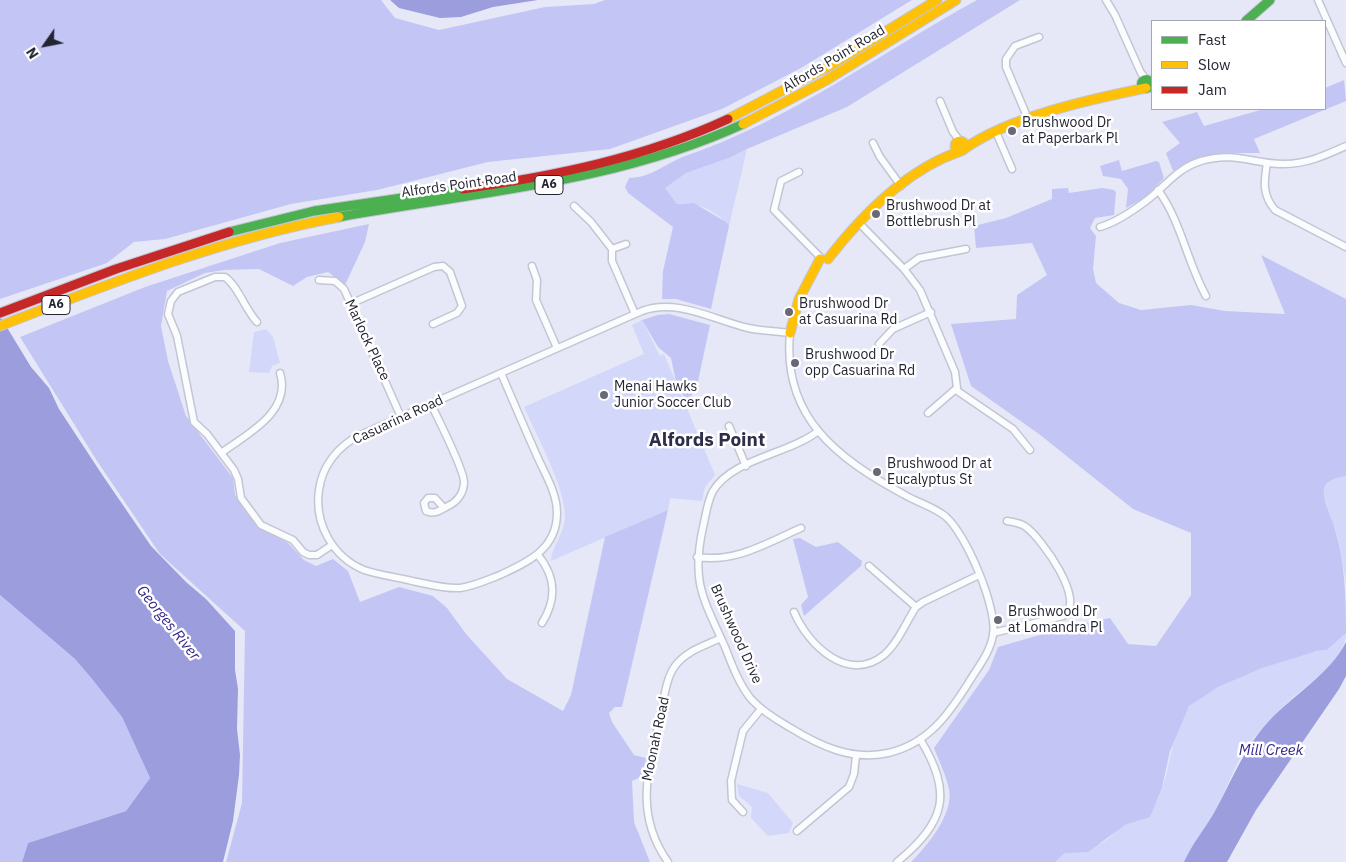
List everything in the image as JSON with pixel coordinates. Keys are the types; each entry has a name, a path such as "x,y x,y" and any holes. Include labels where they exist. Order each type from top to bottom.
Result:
{"main road":[{"name":"Alfords Point Road","path":"0,313 197,240 279,219 344,206 555,174 648,151 719,124 775,98 816,76 937,0"},
{"name":"Alfords Point Road","path":"0,326 200,251 281,228 342,216 560,183 609,172 668,154 726,132 801,96 956,0"},
{"path":"1247,20 1270,0"},
{"name":"Brushwood Drive","path":"790,333 799,299 823,257 902,186 960,145 1029,121 1127,92 1147,82"}],"street":[{"path":"1106,0 1147,82"},
{"path":"1318,0 1346,63"},
{"path":"1029,121 1008,72 1006,59 1009,52 1015,46 1039,37"},
{"path":"940,101 960,145"},
{"path":"996,132 1012,169"},
{"path":"873,143 880,157 902,186"},
{"path":"1100,227 1140,205 1179,171 1201,161 1229,156 1268,163 1306,162 1346,146"},
{"path":"1268,163 1264,188 1268,200 1275,210 1346,247"},
{"path":"799,172 781,181 774,210 823,257"},
{"path":"1158,190 1172,212 1189,261 1206,296"},
{"path":"574,206 591,222 612,249 612,261 636,314"},
{"path":"860,224 904,269 920,290 955,372 958,384 956,390 928,413"},
{"path":"612,249 626,244"},
{"path":"904,269 919,258 966,249"},
{"path":"350,304 434,267 444,266 450,272 462,306 457,313 434,324"},
{"path":"532,266 537,280 536,300 557,348"},
{"path":"257,322 248,312 233,284 222,276 182,290 169,304 168,317 179,341 193,418 237,476 241,498 261,525 293,540 308,555 317,555 332,545"},
{"name":"Marlock Place","path":"318,280 331,280 339,284 350,304 401,417"},
{"name":"Casuarina Road","path":"501,373 557,506 554,532 548,543 538,555 521,566 480,583 453,588 369,571 348,561 332,545 323,528 318,507 320,484 328,464 336,453 350,441 401,417 557,348 656,307 670,307 750,328 790,333"},
{"path":"879,344 893,329 931,312"},
{"name":"Brushwood Drive","path":"790,333 790,361 794,382 800,403 817,432 847,460 904,495 945,516 961,535 993,611 994,633 989,650 951,710 937,727 920,739 888,753 856,755 822,746 761,708 741,684 700,588 697,557 708,507 714,490 726,476 803,441 817,432"},
{"path":"221,453 263,422 274,410 282,394 280,373"},
{"path":"956,390 1013,429 1030,450"},
{"path":"431,404 464,480 459,498 444,508"},
{"path":"729,426 746,466"},
{"path":"994,633 1063,616 1072,605 1062,573 1033,534 1024,525 1008,522"},
{"path":"697,557 718,559 736,556 801,528"},
{"path":"538,555 549,571 553,587 550,608 542,623"},
{"path":"869,566 916,607"},
{"path":"794,612 800,624 822,652 838,662 860,665 874,661 885,654 916,607 932,596 979,575"},
{"name":"Moonah Road","path":"668,862 652,830 646,799 648,770 667,688 673,670 685,656 721,638"},
{"path":"743,812 732,800 731,781 743,731 761,708"},
{"path":"897,862 927,834 939,806 940,789 938,773 920,739"},
{"path":"797,831 849,787 854,774 856,755"}],"shaded area":[{"path":"0,0 381,0 395,18 439,30 545,7 594,4 605,0 912,0 801,68 722,109 610,149 488,162 377,190 291,204 165,239 134,242 107,263 0,299"},
{"path":"977,0 1020,0 847,107 729,158 686,173 665,188 677,204 694,203 726,222 729,226 711,309 676,299 662,299 663,271 673,227 628,193 625,187 629,178 644,176 678,159 762,124 798,105"},
{"path":"1344,80 1346,101 1326,109 1326,88"},
{"path":"1260,110 1324,110 1254,139 1260,153 1204,157 1173,171 1166,153 1180,143 1162,122 1197,112 1204,126"},
{"path":"747,149 729,226 719,216 705,208 684,203 677,204 664,188 686,173 729,158"},
{"path":"1119,160 1122,171 1156,161 1159,162 1164,178 1146,197 1126,208 1128,189 1121,179 1103,176 1100,166"},
{"path":"1068,188 1069,193 1102,188 1116,192 1114,215 1095,218 1090,228 1096,236 1093,269 1096,283 1119,303 1141,310 1191,305 1225,311 1285,314 1261,255 1346,299 1346,476 1336,478 1327,483 1324,493 1325,503 1341,552 1345,592 1346,633 1327,650 1317,651 1262,668 1218,687 1189,706 1170,751 1162,788 1150,817 1125,825 1088,852 1065,853 1055,862 911,862 938,829 947,809 949,799 948,784 934,748 989,670 998,647 1071,626 1110,618 1128,644 1156,646 1191,595 1191,533 1133,509 1039,434 971,386 951,324 1016,319 1017,295 1047,275 1032,243 976,248 974,226 1006,218 1052,199 1052,189"},
{"path":"369,224 365,242 345,285 328,272 307,277 293,286 259,269 224,270 205,273 167,291 161,326 168,361 186,416 233,478 235,495 257,526 288,543 304,560 316,566 333,559 348,571 360,602 399,587 433,596 447,608 466,634 507,679 563,711 571,695 605,537 668,510 622,707 615,707 609,713 612,722 634,755 646,758 643,776 632,781 634,822 650,862 226,862 242,803 245,631 160,554 97,461 20,337 145,287 280,243"},
{"path":"669,314 710,325 697,386 687,403 676,382 671,358 658,347 642,320"},
{"path":"642,320 660,356 664,354 715,475 705,487 702,501 670,498 668,510 551,561 564,524 564,506 556,477 524,407 644,354 632,325"},
{"path":"266,329 273,337 280,363 272,366 269,373 249,372 254,332"},
{"path":"1346,476 1346,583 1338,537 1323,495 1324,486 1330,480"},
{"path":"800,538 816,547 838,542 862,561 861,566 804,616 801,605 808,597 793,539"},
{"path":"0,595 75,659 92,679 122,717 150,778 126,811 28,843 22,862 0,862"},
{"path":"1346,633 1340,653 1333,662 1282,708 1249,745 1238,762 1214,814 1184,862 1055,862 1065,853 1101,843 1125,825 1146,816 1155,804 1166,778 1176,734 1181,721 1188,708 1197,700 1212,690 1276,663 1327,650"},
{"path":"737,784 768,793 793,823 789,833 768,836 751,818 752,807 739,796"}],"water":[{"path":"390,0 538,0 493,7 461,17 440,18 399,8"},
{"name":"Georges River","path":"0,316 31,367 49,388 59,409 151,546 186,582 206,599 235,631 235,670 238,689 237,729 240,755 239,775 233,821 223,862 22,862 28,843 126,811 150,778 122,717 92,679 75,659 0,595"},
{"name":"Mill Creek","path":"1346,642 1346,676 1339,689 1256,810 1227,862 1184,862 1214,813 1245,754 1260,732 1278,712 1331,664"}],"traffic: fast":[{"path":"1247,20 1270,0"},
{"path":"1146,80 1150,84 1146,88 1142,84 1146,80"},
{"path":"339,217 595,173 695,144 743,124"},
{"path":"229,232 314,211 463,189"}],"traffic: slow":[{"path":"728,119 833,64 937,0"},
{"path":"743,124 825,81 956,0"},
{"path":"964,149 982,138 1027,119 1076,104 1146,88"},
{"path":"958,141 962,141 965,146 964,150 958,151 955,148 955,144 958,141"},
{"path":"828,259 871,210 904,181 922,169 961,151"},
{"path":"0,326 125,278 209,250 295,226 339,217"},
{"path":"790,333 799,299 820,259"}],"traffic: jam":[{"path":"463,189 531,178 598,164 664,145 728,119"},
{"path":"0,313 116,269 229,232"}],"place":[{"name":"Brushwood Dr at Paperbark Pl","path":"1012,131"},
{"name":"Brushwood Dr at Bottlebrush Pl","path":"876,214"},
{"name":"Brushwood Dr at Casuarina Rd","path":"789,312"},
{"name":"Brushwood Dr opp Casuarina Rd","path":"795,363"},
{"name":"Menai Hawks Junior Soccer Club","path":"604,395"},
{"name":"Brushwood Dr at Eucalyptus St","path":"877,472"},
{"name":"Brushwood Dr at Lomandra Pl","path":"998,620"}],"district":[{"name":"Alfords Point","path":"707,441"}]}
